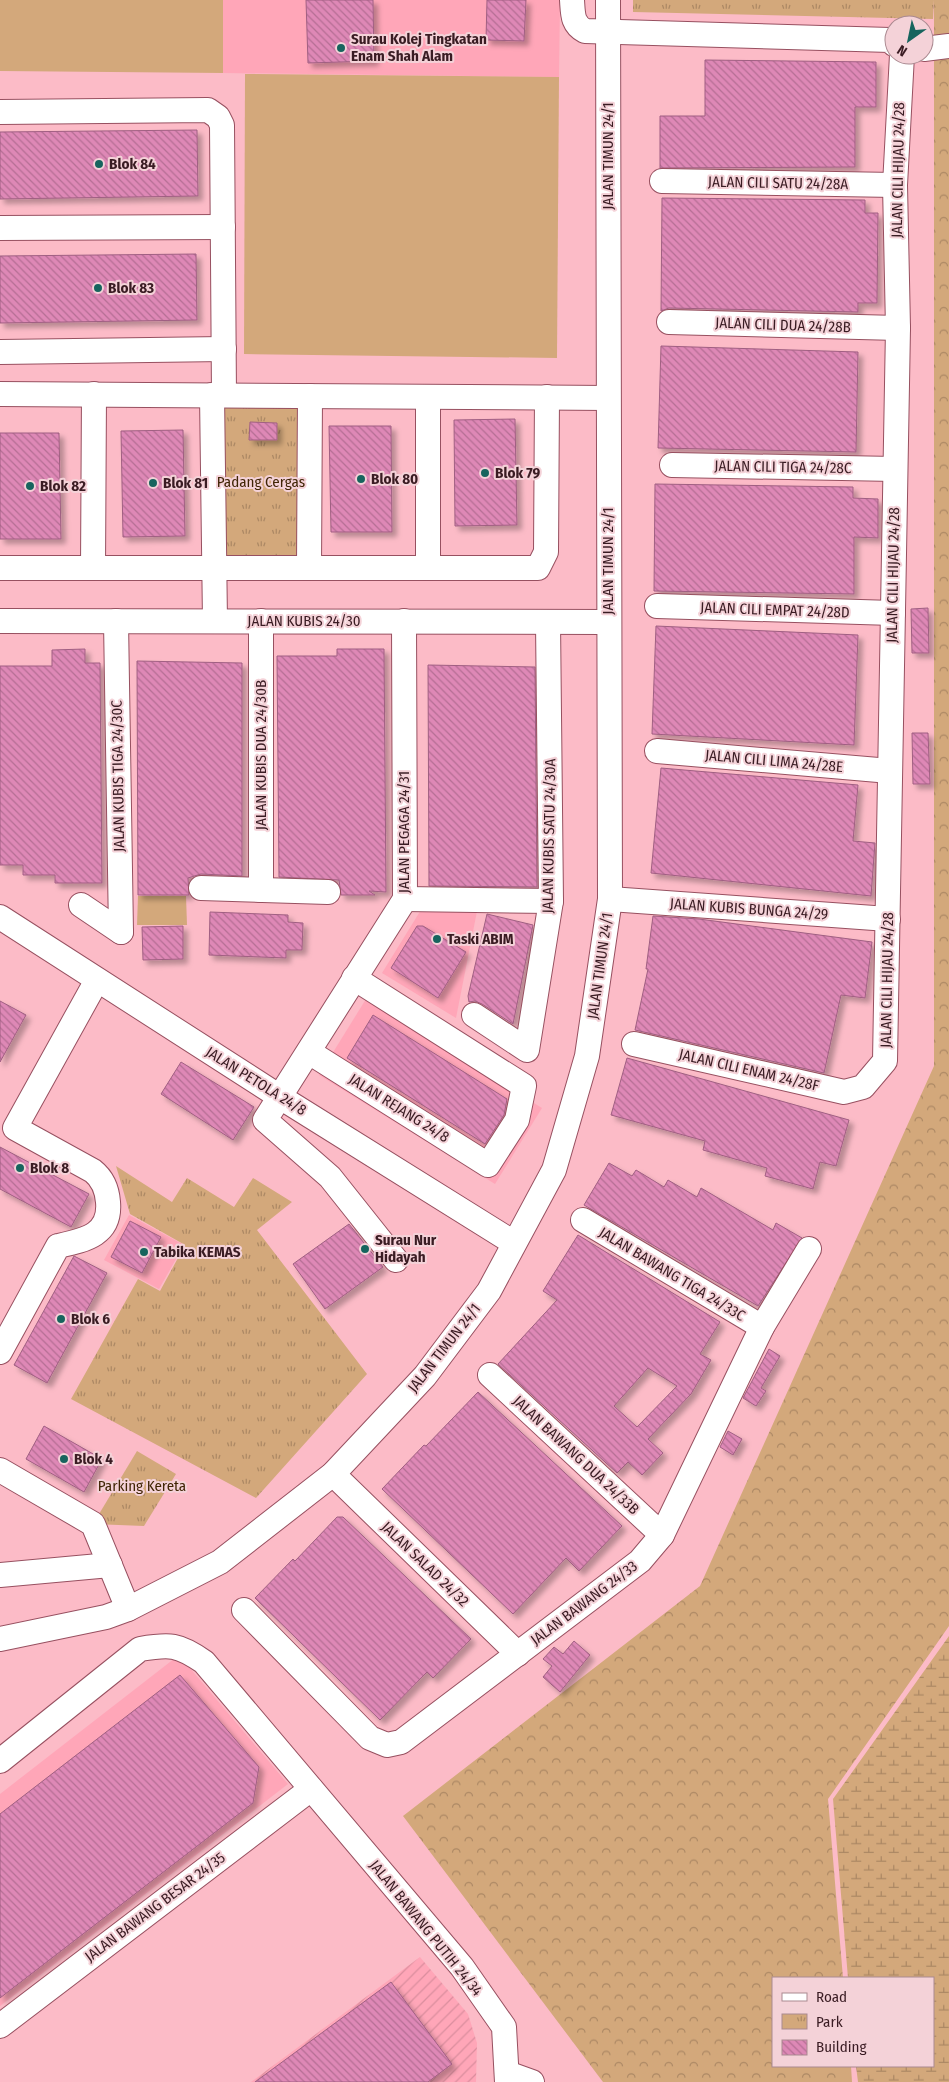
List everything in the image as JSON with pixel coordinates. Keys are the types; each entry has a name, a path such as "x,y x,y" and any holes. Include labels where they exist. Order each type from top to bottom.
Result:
{"street":[{"path":"572,0 573,17 578,27 585,31 884,40"},
{"name":"JALAN TIMUN 24/1","path":"0,1639 106,1617 128,1608 220,1562 332,1474 426,1376 489,1291 554,1170 587,1056 610,899 608,0"},
{"name":"JALAN CILI HIJAU 24/28","path":"863,1087 885,1061 898,328 895,185 901,65"},
{"path":"0,112 208,110 218,117 222,125 224,349 218,395 215,621"},
{"name":"JALAN CILI SATU 24/28A","path":"662,181 895,185"},
{"path":"0,228 223,227"},
{"name":"JALAN CILI DUA 24/28B","path":"669,322 898,328"},
{"path":"0,352 224,349"},
{"path":"0,394 608,398"},
{"path":"94,394 94,568"},
{"path":"309,568 310,396"},
{"path":"428,397 428,568"},
{"path":"0,568 538,568 546,552 547,397"},
{"name":"JALAN CILI TIGA 24/28C","path":"672,466 895,469"},
{"name":"JALAN CILI EMPAT 24/28D","path":"657,606 893,613"},
{"name":"JALAN KUBIS 24/30","path":"0,621 608,622"},
{"name":"JALAN KUBIS TIGA 24/30C","path":"81,905 121,932 116,621"},
{"name":"JALAN KUBIS DUA 24/30B","path":"261,621 261,890"},
{"name":"JALAN PEGAGA 24/31","path":"396,1260 330,1177 266,1120 405,899 404,621"},
{"name":"JALAN KUBIS SATU 24/30A","path":"474,1015 527,1050 552,900 548,622"},
{"name":"JALAN CILI LIMA 24/28E","path":"657,751 890,771"},
{"path":"200,888 328,892"},
{"path":"405,899 552,900"},
{"name":"JALAN KUBIS BUNGA 24/29","path":"610,899 888,918"},
{"name":"JALAN PETOLA 24/8","path":"0,917 280,1097 514,1242"},
{"name":"JALAN REJANG 24/8","path":"309,1052 488,1165 517,1120 524,1086 354,978"},
{"path":"0,1352 58,1246 80,1241 95,1234 105,1224 109,1212 107,1192 101,1178 93,1171 15,1128 97,980"},
{"name":"JALAN CILI ENAM 24/28F","path":"634,1044 844,1092 863,1087"},
{"name":"JALAN BAWANG TIGA 24/33C","path":"583,1220 762,1327"},
{"name":"JALAN BAWANG 24/33","path":"244,1610 370,1738 387,1745 401,1742 640,1562 662,1535 762,1327 809,1249"},
{"name":"JALAN BAWANG DUA 24/33B","path":"490,1375 662,1535"},
{"path":"0,1470 93,1524 128,1608"},
{"name":"JALAN SALAD 24/32","path":"332,1474 518,1654"},
{"path":"0,1574 110,1565"},
{"name":"JALAN BAWANG PUTIH 24/34","path":"0,1761 140,1649 165,1645 186,1649 204,1662 462,1967 504,2027 507,2077"},
{"name":"JALAN BAWANG BESAR 24/35","path":"0,2026 311,1789"},
{"path":"507,2077 532,2082"}],"shaded area":[{"path":"223,0 560,0 559,77 223,73"},
{"name":"Taski ABIM","path":"424,905 478,906 456,1018 382,973"},
{"path":"366,999 542,1108 495,1184 319,1075"},
{"name":"Tabika KEMAS","path":"129,1215 184,1245 159,1289 104,1260"},
{"path":"179,1655 288,1784 0,2006 0,1794"},
{"path":"420,1957 468,2014 477,2043 476,2082 251,2082"}],"green space":[{"path":"0,0 223,0 223,73 0,71"},
{"path":"633,0 934,0 933,15 884,15 884,18 633,12"},
{"path":"934,0 949,0 949,1626 828,1799 843,1977 772,1977 772,2067 851,2067 852,2082 603,2082 403,1816 700,1586 934,1066"},
{"path":"245,74 559,77 557,358 244,354"},
{"name":"Padang Cergas","path":"212,395 310,396 309,568 215,568"},
{"path":"138,896 186,896 187,925 137,925"},
{"path":"116,1166 172,1202 187,1178 234,1207 253,1178 292,1202 257,1230 367,1374 256,1498 71,1399 138,1279 160,1291 185,1245 130,1214"},
{"name":"Parking Kereta","path":"137,1451 176,1474 144,1526 93,1524"},
{"path":"949,1636 949,2082 858,2082 856,2067 934,2067 934,1977 848,1977 833,1799"}],"building":[{"path":"306,0 373,0 374,61 308,63"},
{"path":"487,0 526,0 524,41 486,40"},
{"path":"705,60 876,62 876,107 855,107 855,167 660,168 660,116 705,116"},
{"name":"Blok 84","path":"197,130 198,196 0,199 0,132"},
{"path":"662,198 865,200 865,213 878,213 877,303 858,303 858,312 669,308 661,311"},
{"name":"Blok 83","path":"196,254 197,320 0,323 0,256"},
{"path":"661,346 858,352 856,452 658,448"},
{"name":"Blok 79","path":"515,419 517,525 455,526 454,420"},
{"path":"250,422 277,423 277,440 249,440"},
{"name":"Blok 80","path":"329,426 391,426 392,532 331,532"},
{"name":"Blok 81","path":"183,430 185,536 123,537 121,431"},
{"name":"Blok 82","path":"0,433 59,433 61,539 0,539"},
{"path":"655,484 853,487 853,498 878,499 878,538 854,537 854,594 654,591"},
{"path":"928,608 929,653 912,653 911,609"},
{"path":"656,626 858,635 854,745 652,734"},
{"path":"85,649 85,663 100,663 102,883 55,883 55,875 23,875 23,865 0,865 0,666 52,666 52,650"},
{"path":"337,649 384,649 386,892 369,891 375,895 341,895 339,880 279,877 277,656 337,656"},
{"path":"137,661 242,663 242,876 201,874 188,878 189,895 138,895"},
{"path":"428,665 535,667 537,887 429,886"},
{"path":"912,733 928,733 930,784 913,784"},
{"path":"661,768 858,785 853,841 875,843 871,896 651,873"},
{"path":"210,912 288,915 288,922 303,923 302,950 286,950 286,958 209,955"},
{"path":"487,914 533,925 513,1024 482,1004 475,1001 469,1002 468,996"},
{"path":"653,916 699,919 872,942 865,998 841,995 824,1073 635,1030 648,969 646,969"},
{"path":"183,926 183,959 143,960 142,927"},
{"path":"417,926 423,926 466,952 438,998 391,968"},
{"path":"0,1001 26,1015 0,1062"},
{"path":"373,1015 507,1099 504,1115 485,1144 347,1058"},
{"path":"627,1058 849,1120 836,1166 820,1162 813,1189 765,1176 767,1168 703,1150 705,1141 611,1115"},
{"path":"181,1062 254,1107 233,1140 161,1094"},
{"name":"Blok 8","path":"0,1147 89,1194 71,1227 0,1189"},
{"path":"609,1163 632,1176 636,1170 664,1187 668,1180 697,1197 701,1188 773,1230 776,1223 802,1238 758,1306 584,1205"},
{"path":"130,1221 161,1237 142,1273 111,1257"},
{"path":"349,1224 383,1267 325,1309 293,1264"},
{"path":"578,1235 720,1322 700,1354 711,1360 691,1394 648,1439 663,1453 642,1475 628,1462 617,1473 498,1364 557,1300 543,1291","holes":["648,1368 677,1386 637,1427 614,1406"]},
{"name":"Blok 6","path":"74,1256 107,1273 47,1383 14,1365"},
{"path":"769,1349 780,1356 761,1388 766,1391 756,1406 743,1398"},
{"path":"478,1392 622,1526 579,1571 566,1558 513,1614 382,1489"},
{"name":"Blok 4","path":"44,1426 102,1459 84,1492 26,1459"},
{"path":"728,1431 742,1439 733,1455 720,1447"},
{"path":"337,1517 343,1517 471,1639 433,1678 427,1672 380,1720 255,1598 293,1559 295,1561"},
{"path":"574,1641 590,1655 560,1692 543,1677 552,1666 543,1659 554,1647 563,1654"},
{"path":"180,1675 259,1767 253,1803 0,1998 0,1814"},
{"path":"391,1982 452,2064 428,2082 255,2082"}],"place":[{"name":"Surau Kolej Tingkatan Enam Shah Alam","path":"341,48"},
{"name":"Blok 84","path":"99,164"},
{"name":"Blok 83","path":"98,288"},
{"name":"Blok 79","path":"485,473"},
{"name":"Blok 80","path":"361,479"},
{"name":"Blok 81","path":"153,483"},
{"name":"Blok 82","path":"30,486"},
{"name":"Taski ABIM","path":"437,939"},
{"name":"Blok 8","path":"20,1168"},
{"name":"Surau Nur Hidayah","path":"365,1249"},
{"name":"Tabika KEMAS","path":"144,1252"},
{"name":"Blok 6","path":"61,1319"},
{"name":"Blok 4","path":"64,1459"}]}
